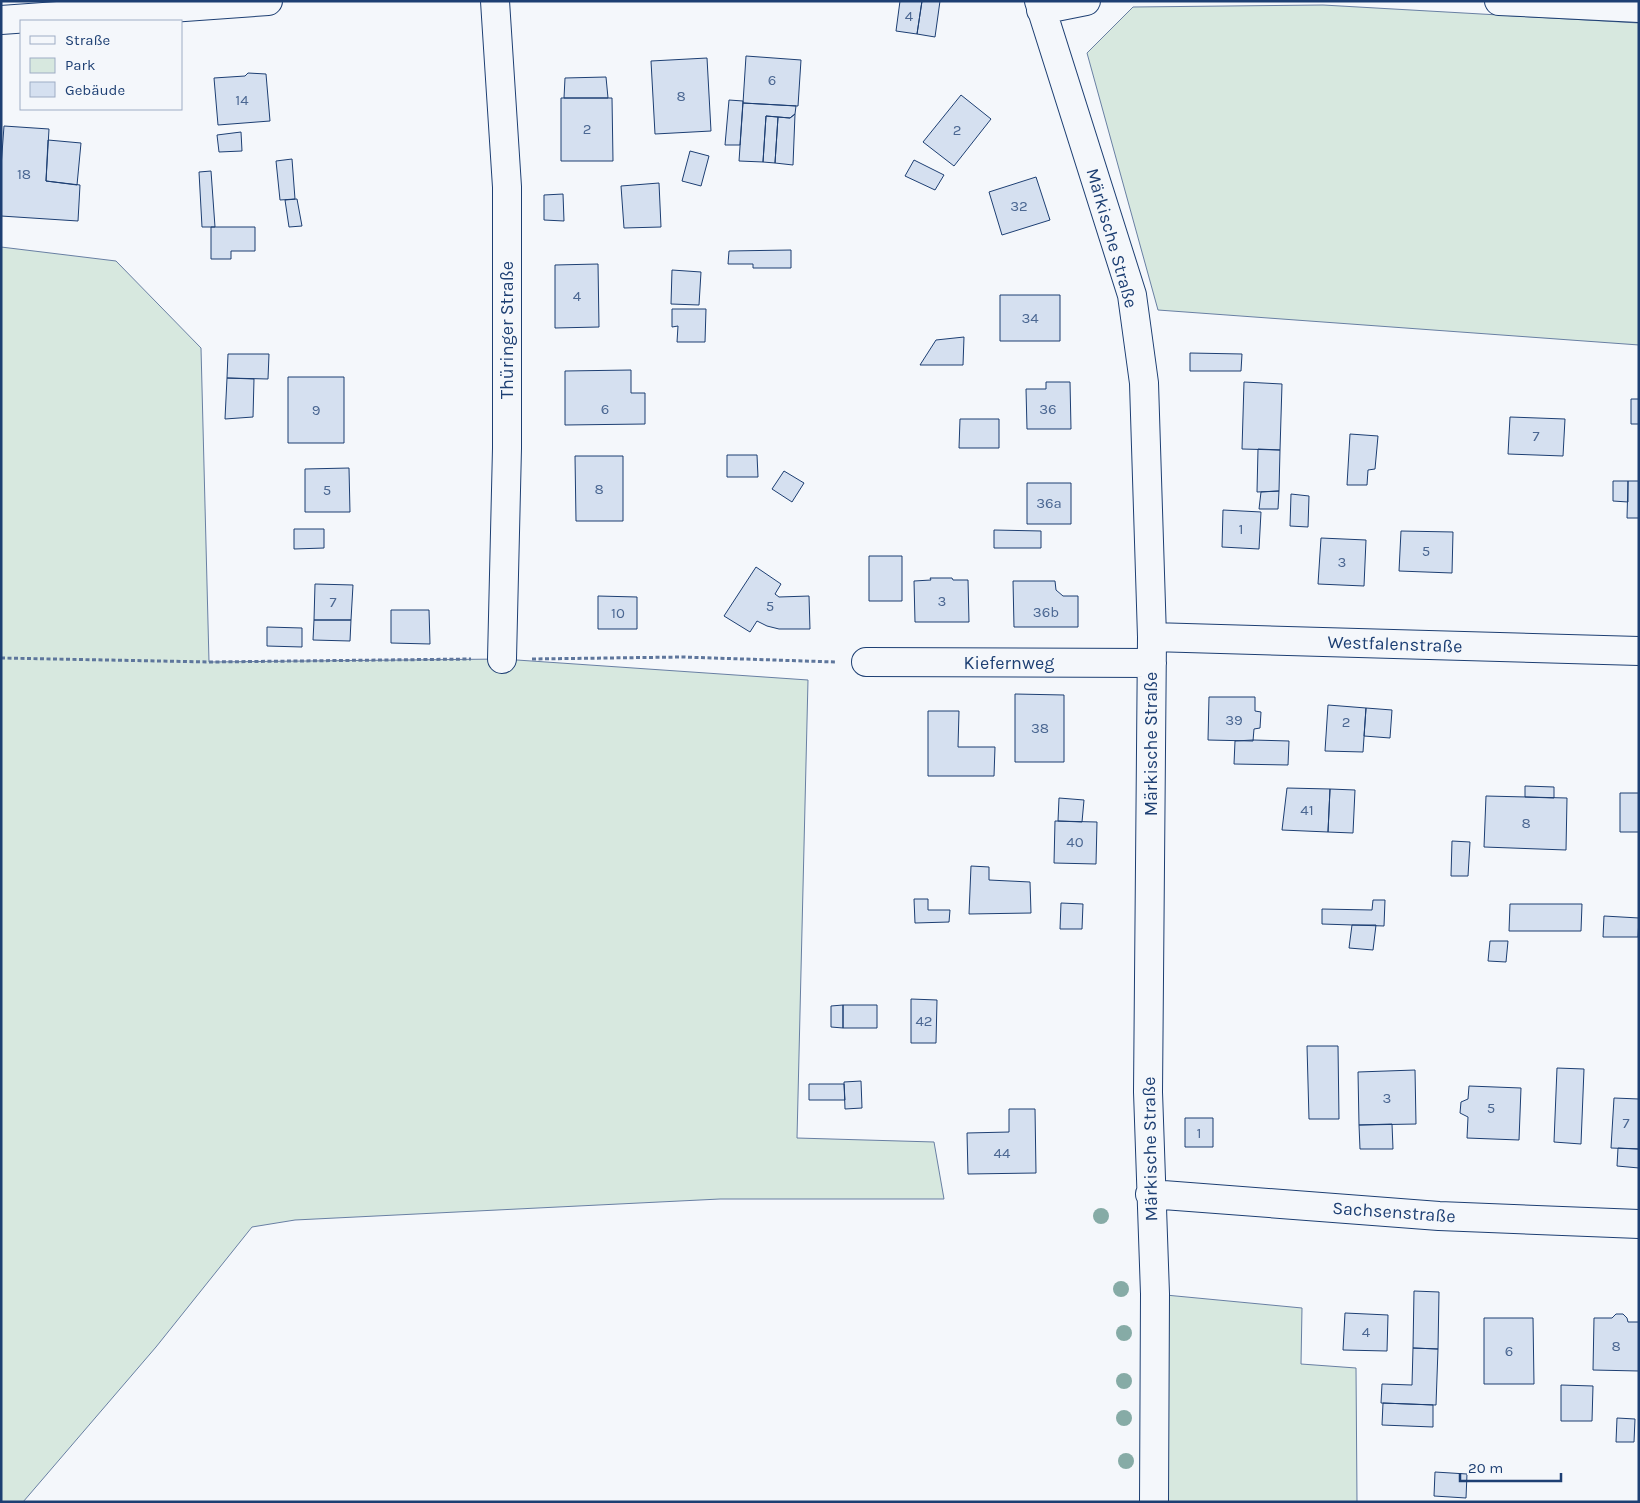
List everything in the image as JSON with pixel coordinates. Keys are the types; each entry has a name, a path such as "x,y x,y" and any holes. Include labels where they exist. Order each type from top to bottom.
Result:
{"street":[{"path":"1,20 268,1"},
{"name":"Thüringer Straße","path":"495,1 507,187 506,448 502,659"},
{"path":"1040,5 1086,1"},
{"path":"1498,1 1639,8"},
{"name":"Märkische Straße","path":"1040,5 1132,295 1144,382 1152,650 1148,1092 1150,1194 1155,1294 1154,1502"},
{"name":"Westfalenstraße","path":"1152,650 1639,651"},
{"name":"Kiefernweg","path":"866,662 1152,650"},
{"name":"Sachsenstraße","path":"1150,1194 1439,1216 1639,1224"}],"path":[{"path":"1,658 209,662 682,657 817,662"}],"green space":[{"path":"1323,5 1639,23 1639,345 1158,310 1087,53 1133,7"},
{"path":"1,247 116,261 201,348 209,662 502,659 808,680 797,1138 934,1142 944,1199 720,1199 295,1220 252,1227 156,1347 23,1502 1,1502"},
{"path":"1155,1294 1302,1308 1301,1364 1356,1368 1357,1502 1154,1502"}],"building":[{"path":"900,1 922,1 917,34 896,31"},
{"path":"922,1 940,1 935,37 917,34"},
{"path":"746,56 801,60 798,106 743,103"},
{"path":"707,58 711,131 655,134 651,61"},
{"path":"248,73 266,74 270,121 218,125 214,78 245,76"},
{"path":"606,77 608,98 564,98 565,78"},
{"path":"961,95 991,119 954,166 923,142"},
{"path":"561,98 612,98 613,161 561,161"},
{"path":"729,100 743,101 740,145 725,145"},
{"path":"743,103 796,106 795,114 790,118 766,116 763,162 739,161"},
{"path":"795,114 793,165 775,163 778,117 790,118"},
{"path":"766,116 778,117 775,163 763,162"},
{"path":"4,126 49,129 46,181 80,185 78,221 1,216 1,167"},
{"path":"241,132 242,151 219,152 217,135"},
{"path":"48,140 81,143 77,185 46,181"},
{"path":"690,151 709,156 701,186 682,181"},
{"path":"292,159 295,199 280,200 276,161"},
{"path":"914,160 944,175 935,190 905,176"},
{"path":"211,171 215,227 202,227 199,172"},
{"path":"1036,177 1050,220 1002,235 989,192"},
{"path":"659,183 661,227 624,228 621,186"},
{"path":"563,194 564,221 544,220 544,195"},
{"path":"297,199 302,226 289,227 285,200"},
{"path":"211,227 255,227 255,251 231,251 231,259 211,259"},
{"path":"791,250 791,268 753,268 753,264 728,264 729,251"},
{"path":"598,264 599,327 555,328 555,265"},
{"path":"672,270 701,272 699,305 671,304"},
{"path":"1000,295 1060,295 1060,341 1000,341"},
{"path":"672,309 706,309 705,342 677,342 678,326 672,327"},
{"path":"964,337 963,365 920,365 936,340"},
{"path":"1190,353 1242,354 1241,371 1190,371"},
{"path":"228,354 269,354 268,379 227,378"},
{"path":"631,370 631,393 645,393 645,424 565,425 565,371"},
{"path":"288,377 344,377 344,443 288,443"},
{"path":"227,378 254,379 253,417 225,419"},
{"path":"1046,382 1070,382 1071,429 1027,429 1026,389 1046,389"},
{"path":"1244,382 1282,384 1280,450 1242,449"},
{"path":"1631,399 1639,399 1639,424 1631,424"},
{"path":"1510,417 1565,419 1563,456 1508,454"},
{"path":"960,419 999,419 999,448 959,448"},
{"path":"1350,434 1378,436 1375,469 1368,470 1367,485 1347,485"},
{"path":"1258,449 1280,450 1279,491 1257,492"},
{"path":"727,455 757,455 758,477 727,477"},
{"path":"575,456 623,456 623,521 576,521"},
{"path":"349,468 350,512 305,512 305,469"},
{"path":"784,471 804,483 792,502 772,489"},
{"path":"1613,481 1628,481 1628,502 1613,501"},
{"path":"1628,481 1639,481 1639,518 1627,518"},
{"path":"1027,483 1071,483 1071,524 1027,524"},
{"path":"1279,491 1278,509 1259,509 1261,492"},
{"path":"1291,494 1309,496 1308,527 1290,526"},
{"path":"1223,510 1261,512 1259,549 1222,547"},
{"path":"294,529 324,529 324,548 294,549"},
{"path":"994,530 1041,531 1041,548 994,548"},
{"path":"1401,531 1453,532 1452,573 1399,571"},
{"path":"1321,538 1366,540 1364,586 1318,584"},
{"path":"869,556 902,556 902,601 869,601"},
{"path":"756,567 781,584 775,594 779,597 809,596 810,629 779,629 757,621 750,632 724,616"},
{"path":"930,578 968,580 969,622 915,622 914,581 931,580"},
{"path":"1013,581 1055,581 1056,590 1063,596 1078,596 1078,627 1014,627"},
{"path":"315,584 353,585 351,620 314,620"},
{"path":"598,596 637,597 637,629 598,629"},
{"path":"391,610 429,610 430,644 391,643"},
{"path":"314,620 351,620 350,641 313,640"},
{"path":"267,627 302,628 302,647 267,646"},
{"path":"1015,694 1064,695 1064,762 1015,762"},
{"path":"1209,697 1255,697 1255,711 1261,712 1260,728 1254,729 1253,741 1208,740"},
{"path":"1328,705 1366,708 1363,752 1325,751"},
{"path":"1366,708 1392,710 1390,738 1364,736"},
{"path":"928,711 959,711 958,747 995,747 994,776 928,776"},
{"path":"1235,741 1289,741 1288,765 1234,764"},
{"path":"1525,786 1554,787 1554,798 1525,797"},
{"path":"1287,788 1330,789 1328,832 1282,830"},
{"path":"1330,789 1355,790 1353,833 1328,832"},
{"path":"1620,793 1639,793 1639,832 1620,832"},
{"path":"1486,796 1567,798 1566,850 1484,847"},
{"path":"1059,798 1084,800 1082,822 1058,821"},
{"path":"1055,821 1097,822 1096,864 1054,863"},
{"path":"1452,841 1470,842 1468,876 1451,876"},
{"path":"971,866 989,867 989,880 1030,882 1031,913 969,914"},
{"path":"914,899 928,899 928,910 950,910 949,922 915,923"},
{"path":"1373,900 1385,900 1384,926 1322,924 1322,909 1372,910"},
{"path":"1061,903 1083,904 1082,929 1060,929"},
{"path":"1510,904 1582,904 1581,931 1509,931"},
{"path":"1604,916 1639,918 1638,937 1603,937"},
{"path":"1352,925 1376,925 1373,950 1349,948"},
{"path":"1490,941 1508,941 1506,962 1488,961"},
{"path":"911,999 937,1000 936,1043 911,1043"},
{"path":"843,1005 843,1028 831,1027 831,1006"},
{"path":"843,1005 877,1005 877,1028 843,1028"},
{"path":"1307,1046 1338,1046 1339,1119 1309,1119"},
{"path":"1557,1068 1584,1069 1581,1144 1554,1142"},
{"path":"1415,1070 1416,1124 1359,1125 1358,1072"},
{"path":"861,1081 862,1108 845,1109 844,1082"},
{"path":"809,1084 844,1084 845,1100 809,1100"},
{"path":"1469,1086 1521,1088 1519,1140 1467,1138 1468,1117 1460,1113 1461,1102 1468,1099"},
{"path":"1614,1098 1639,1099 1639,1149 1611,1148"},
{"path":"1009,1109 1035,1109 1036,1173 968,1174 967,1133 1009,1132"},
{"path":"1185,1118 1213,1118 1213,1147 1185,1147"},
{"path":"1392,1124 1393,1149 1360,1149 1359,1125"},
{"path":"1618,1148 1639,1149 1639,1168 1617,1166"},
{"path":"1414,1291 1439,1292 1438,1349 1413,1348"},
{"path":"1345,1313 1388,1315 1387,1351 1343,1350"},
{"path":"1616,1314 1623,1314 1628,1322 1639,1322 1639,1371 1593,1370 1594,1318 1612,1318"},
{"path":"1484,1318 1533,1318 1534,1384 1484,1384"},
{"path":"1413,1348 1438,1349 1436,1405 1381,1403 1382,1384 1412,1385"},
{"path":"1561,1385 1593,1386 1592,1421 1561,1421"},
{"path":"1383,1403 1433,1405 1433,1427 1382,1425"},
{"path":"1617,1418 1635,1419 1634,1442 1616,1442"},
{"path":"1435,1472 1467,1474 1466,1498 1434,1496"}]}
